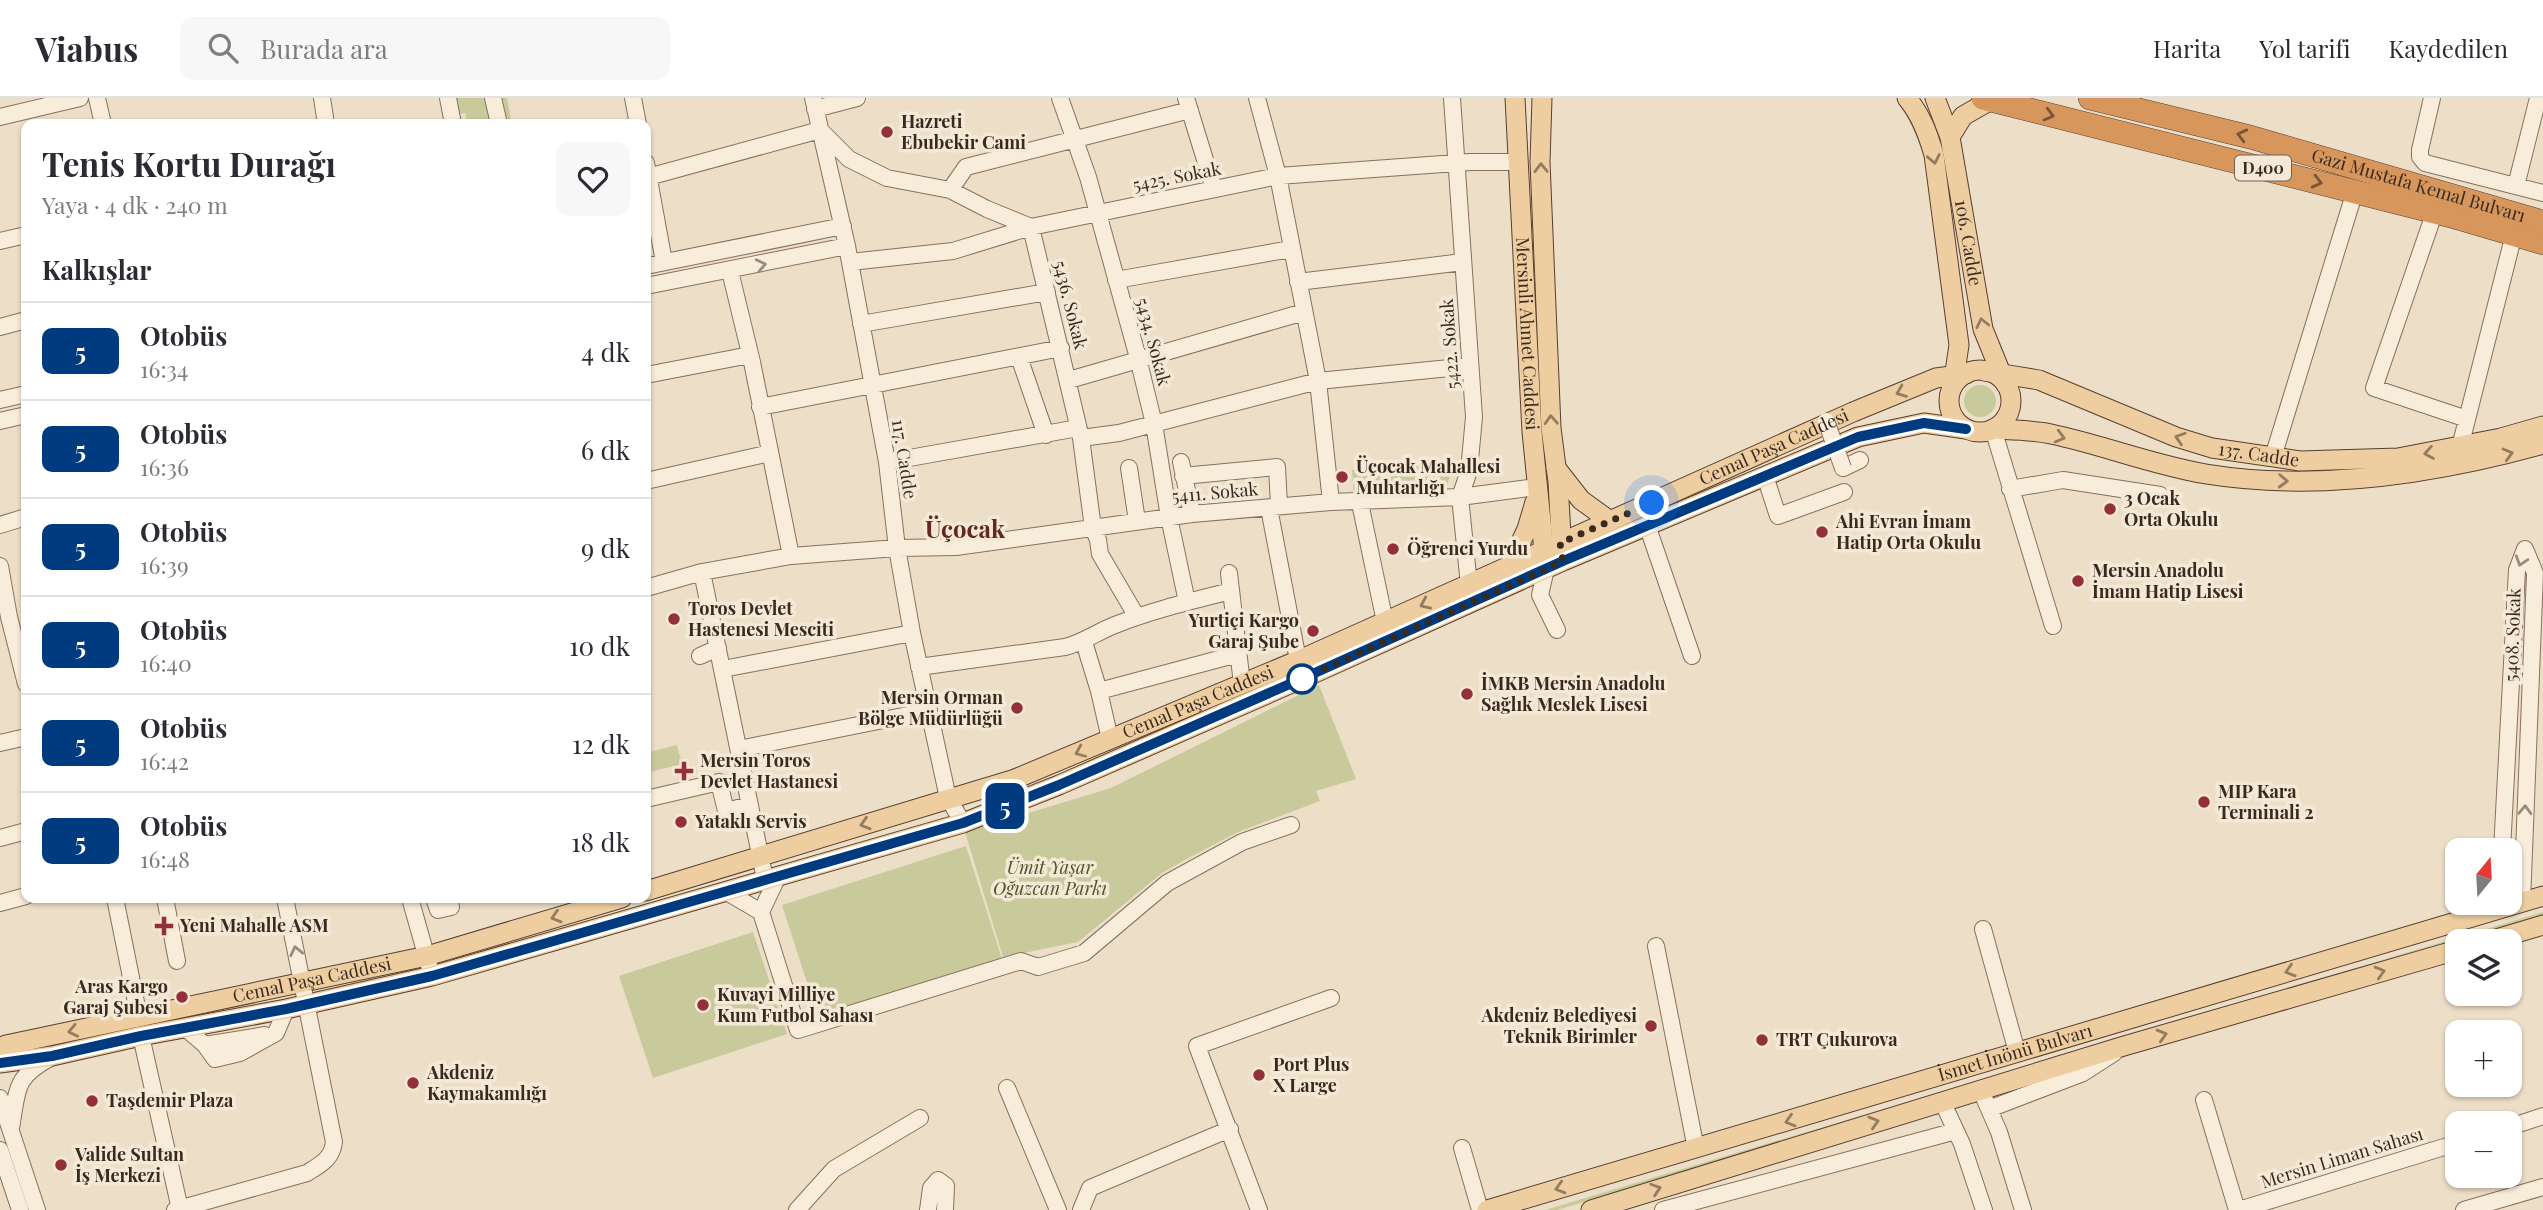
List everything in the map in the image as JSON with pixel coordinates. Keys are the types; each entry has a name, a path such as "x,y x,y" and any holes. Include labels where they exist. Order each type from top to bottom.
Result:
{"highway":[{"name":"Gazi Mustafa Kemal Bulvarı","path":"2090,98 2250,137 2543,222"},
{"name":"Gazi Mustafa Kemal Bulvarı","path":"1987,99 2355,191 2543,243"}],"main road":[{"name":"Mersinli Ahmet Caddesi","path":"1515,98 1537,490 1553,556"},
{"name":"Mersinli Ahmet Caddesi","path":"1542,98 1542,208 1551,428 1556,468 1553,556"},
{"name":"106. Cadde","path":"1907,98 1917,110 1927,131 1934,155 1959,345 1978,378"},
{"name":"106. Cadde","path":"1935,98 1942,110 1950,137 1983,329 1978,378"},
{"path":"1950,137 1963,116 1987,99"},
{"path":"1519,195 1542,208"},
{"name":"Cemal Paşa Caddesi","path":"0,1049 6,1045 140,1027 185,1028 286,1009 432,976 963,823 1084,774 1553,556 1609,522 1836,419 1936,378 1978,378"},
{"path":"1978,378 2010,406 2001,424 1983,432 1966,429 1952,415 1949,396 1978,378"},
{"name":"137. Cadde","path":"1978,378 2039,380 2176,437 2212,448 2300,461 2398,458 2460,447 2543,426"},
{"name":"Cemal Paşa Caddesi","path":"651,889 1015,779 1510,567 1647,525 1858,437 1924,423 1966,429"},
{"name":"137. Cadde","path":"1993,429 2052,435 2143,461 2208,475 2285,481 2402,474 2501,456 2543,444"},
{"path":"1556,468 1581,500 1609,522"},
{"path":"1510,567 1527,529 1537,490"},
{"name":"İsmet İnönü Bulvarı","path":"2522,902 2543,896"},
{"name":"Cemal Paşa Caddesi","path":"0,1063 52,1056 140,1027 303,982 427,956 605,903"},
{"name":"İsmet İnönü Bulvarı","path":"1487,1210 2469,915"},
{"path":"2522,931 2543,925"},
{"name":"İsmet İnönü Bulvarı","path":"1591,1210 1980,1089 2445,953"}],"street":[{"path":"0,117 80,98"},
{"path":"97,98 102,119"},
{"path":"322,98 325,119"},
{"path":"448,98 452,119"},
{"path":"493,98 498,119"},
{"path":"633,98 637,119"},
{"path":"814,104 857,98"},
{"name":"5434. Sokak","path":"1060,98 1088,177 1154,424 1186,602"},
{"path":"1257,98 1278,176 1318,381 1331,502"},
{"name":"5422. Sokak","path":"1452,98 1474,417 1469,471 1460,497 1469,585"},
{"path":"2432,98 2420,149 2420,157 2425,163 2543,193"},
{"path":"2516,186 2538,98"},
{"name":"117. Cadde","path":"814,104 843,226 862,324 887,462 897,548 912,634 948,799 963,823"},
{"path":"950,190 966,167 1188,104 1214,189"},
{"path":"651,169 820,130 849,159 887,178 950,190 1031,227"},
{"name":"5425. Sokak","path":"651,285 849,254 953,251 1031,227 1278,176 1457,163 1517,162"},
{"path":"2273,457 2355,191"},
{"path":"651,192 664,262"},
{"path":"2435,212 2374,388 2467,419"},
{"path":"651,265 843,226"},
{"name":"5436. Sokak","path":"1031,227 1069,380 1093,528 1100,554 1137,617"},
{"path":"2460,447 2514,234"},
{"path":"0,241 21,236"},
{"path":"1116,281 1291,248"},
{"path":"1298,282 1464,262"},
{"path":"730,271 791,556"},
{"path":"862,324 1047,292"},
{"path":"1069,380 1304,312"},
{"path":"0,327 21,321"},
{"path":"760,407 1061,348"},
{"path":"651,374 750,355"},
{"path":"1019,357 1046,435"},
{"path":"887,462 1046,435 1119,433 1318,381 1470,366"},
{"path":"0,400 21,395"},
{"path":"0,421 21,416"},
{"path":"1836,419 1843,468 1860,460"},
{"path":"1993,429 2053,626"},
{"path":"651,480 769,453"},
{"path":"1192,514 1182,469 1277,467 1274,507 1298,660"},
{"path":"1129,468 1137,521"},
{"path":"1765,476 1778,516 1844,492"},
{"path":"2010,489 2063,480 2161,495"},
{"name":"5411. Sokak","path":"651,587 702,572 791,556 897,548 956,547 1192,514 1331,502 1360,503 1537,490"},
{"path":"1360,503 1385,622"},
{"path":"0,525 21,519"},
{"path":"1647,525 1692,656"},
{"name":"5408. Sokak","path":"2503,838 2517,570 2525,549 2535,573 2522,902"},
{"path":"1553,556 1540,595 1557,630"},
{"path":"0,566 5,615 21,668"},
{"path":"702,572 761,856 772,878 761,912 798,1030 1021,961 1038,967 1084,953 1167,883 1242,842 1291,825"},
{"path":"1229,573 1241,684"},
{"path":"919,667 1065,647 1084,642 1111,626 1137,617 1231,591"},
{"path":"723,669 912,634"},
{"path":"1084,642 1110,740"},
{"path":"700,656 718,648"},
{"path":"1099,691 1238,654"},
{"path":"738,749 928,710"},
{"path":"0,743 21,738"},
{"path":"651,798 719,782 726,811 750,805"},
{"path":"0,838 21,832"},
{"path":"725,891 761,912"},
{"path":"0,902 21,898"},
{"path":"116,903 178,1209 307,1173 326,1161 332,1153 334,1142 286,903"},
{"path":"166,903 177,961"},
{"path":"411,903 432,976"},
{"path":"436,903 438,910 451,907 450,903"},
{"path":"1983,929 2017,1052"},
{"path":"1656,946 1696,1149"},
{"path":"1259,1210 1197,1046 1331,998"},
{"path":"185,1028 205,1045 215,1059 240,1053 276,1033 286,1009"},
{"path":"1989,1109 2083,1073 2124,1046"},
{"path":"10,1130 20,1080 32,1067 52,1056"},
{"path":"1007,1088 1058,1210"},
{"path":"1980,1089 1999,1132 2023,1210"},
{"path":"0,1098 37,1210"},
{"name":"Mersin Liman Sahası","path":"2204,1100 2238,1210 2445,1147"},
{"path":"1941,1101 1956,1131 1984,1210"},
{"path":"2522,1123 2543,1116"},
{"path":"797,1210 834,1169 920,1118"},
{"path":"1081,1210 1090,1188 1230,1129"},
{"path":"1663,1210 1956,1131"},
{"path":"1462,1148 1480,1210"},
{"path":"0,1150 3,1173 20,1210"},
{"path":"928,1210 930,1188 938,1180 946,1186 945,1210"},
{"path":"2463,1210 2539,1189"}],"green space":[{"path":"454,98 507,98 511,119 466,119 465,113 457,114"},
{"path":"1980,385 1991,390 1996,401 1991,412 1980,417 1969,412 1964,401 1969,390"},
{"path":"1455,461 1447,485 1441,489 1354,495 1352,470"},
{"name":"Ümit Yaşar Oğuzcan Parkı","path":"1319,685 1356,779 1316,791 1320,801 1238,832 1162,873 1078,942 1003,957 965,832 1111,788"},
{"path":"677,745 682,764 651,772 651,752"},
{"path":"966,846 1002,959 818,1017 782,905"},
{"path":"2543,912 2543,917 2503,929 2486,929"},
{"name":"Kuvayi Milliye Kum Futbol Sahası","path":"753,932 787,1034 653,1078 619,976"},
{"path":"2445,941 2445,946 1557,1210 1545,1210"}],"bus line":[{"name":"5","path":"0,1063 52,1056 286,1009 432,976 963,823 1059,785 1563,561 1858,437 1924,423 1966,429"}],"place":[{"name":"Hazreti Ebubekir Cami","path":"887,132"},
{"name":"Üçocak Mahallesi Muhtarlığı","path":"1342,477"},
{"name":"3 Ocak Orta Okulu","path":"2110,509"},
{"name":"Ahi Evran İmam Hatip Orta Okulu","path":"1822,532"},
{"name":"Öğrenci Yurdu","path":"1393,549"},
{"name":"Mersin Anadolu İmam Hatip Lisesi","path":"2078,581"},
{"name":"Toros Devlet Hastenesi Mesciti","path":"674,619"},
{"name":"Yurtiçi Kargo Garaj Şube","path":"1313,631"},
{"name":"İMKB Mersin Anadolu Sağlık Meslek Lisesi","path":"1467,694"},
{"name":"Mersin Orman Bölge Müdürlüğü","path":"1017,708"},
{"name":"Mersin Toros Devlet Hastanesi","path":"684,771"},
{"name":"MIP Kara Terminali 2","path":"2204,802"},
{"name":"Yataklı Servis","path":"681,822"},
{"name":"Yeni Mahalle ASM","path":"164,926"},
{"name":"Aras Kargo Garaj Şubesi","path":"182,997"},
{"name":"Kuvayi Milliye Kum Futbol Sahası","path":"703,1005"},
{"name":"Akdeniz Belediyesi Teknik Birimler","path":"1651,1026"},
{"name":"TRT Çukurova","path":"1762,1040"},
{"name":"Port Plus X Large","path":"1259,1075"},
{"name":"Akdeniz Kaymakamlığı","path":"413,1083"},
{"name":"Taşdemir Plaza","path":"92,1101"},
{"name":"Valide Sultan İş Merkezi","path":"61,1165"}],"district":[{"name":"Üçocak","path":"965,530"}],"route":[{"path":"1302,679 1563,561 1560,543 1652,503"}]}
